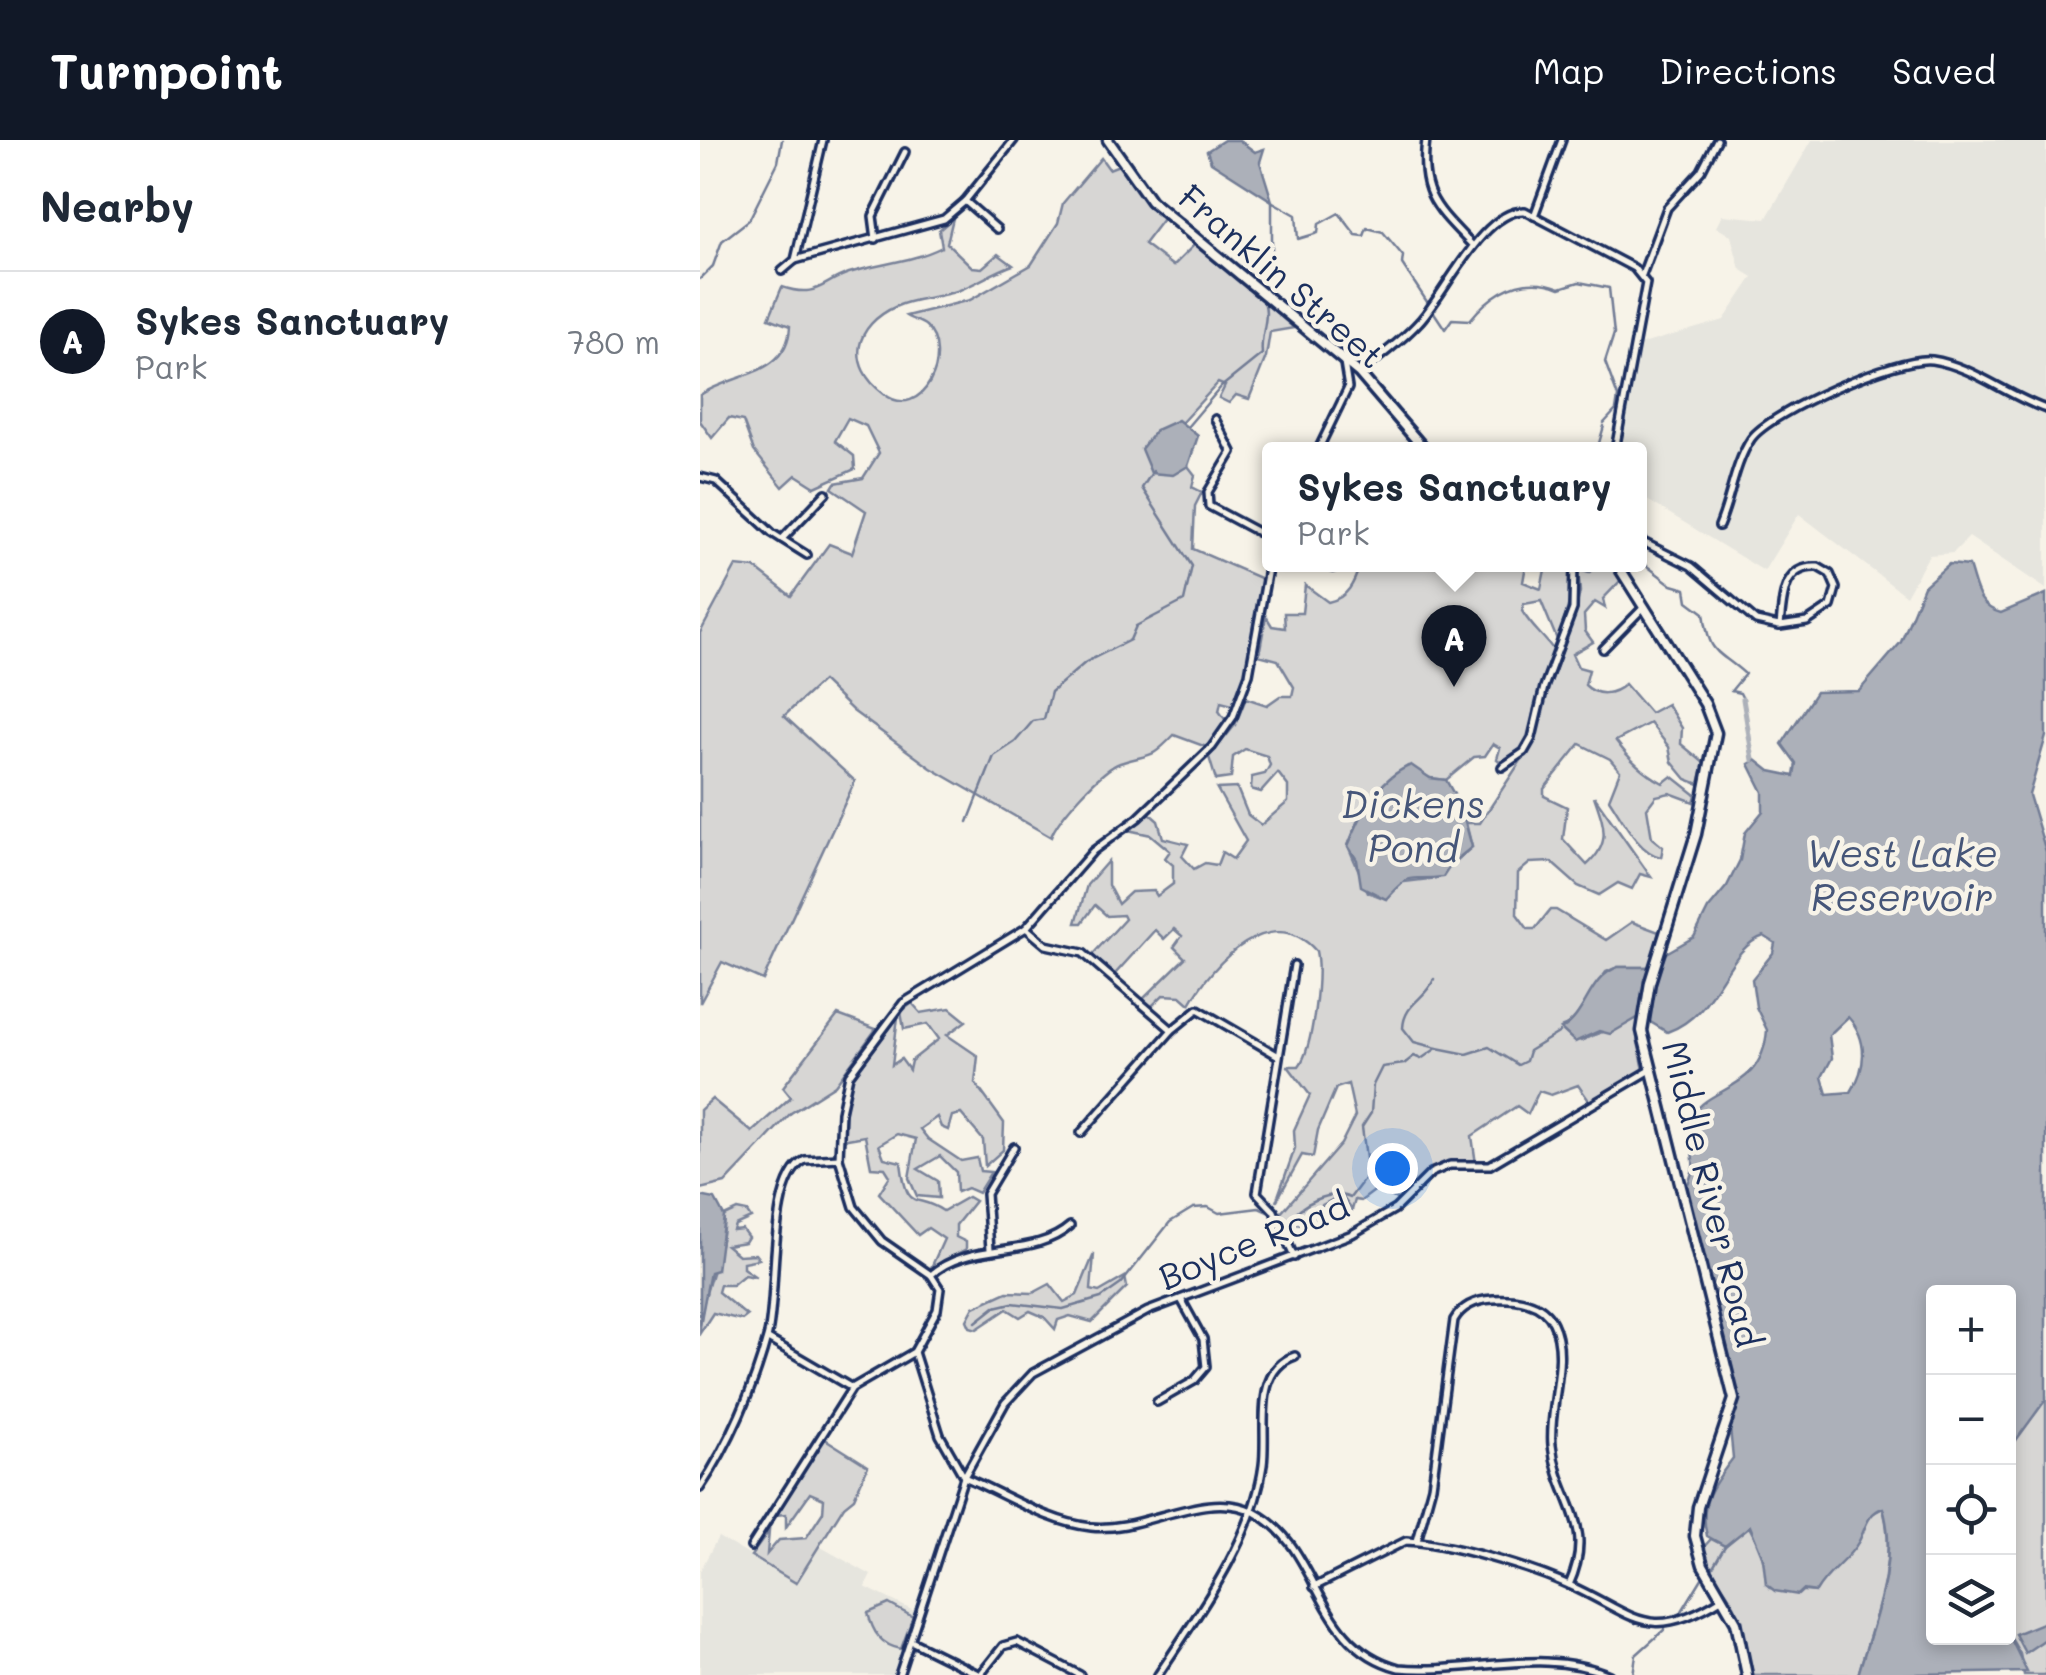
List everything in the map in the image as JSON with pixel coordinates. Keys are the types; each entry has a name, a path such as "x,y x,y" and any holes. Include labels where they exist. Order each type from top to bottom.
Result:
{"main road":[{"name":"Franklin Street","path":"1108,140 1163,212 1359,373 1419,442"},
{"name":"Middle River Road","path":"1622,572 1705,704 1716,734 1696,834 1646,997 1642,1031 1734,1399 1695,1527 1703,1566 1739,1628 1747,1675"}],"street":[{"path":"795,260 823,140"},
{"path":"782,271 795,260 933,224 965,201 1014,140"},
{"path":"1426,140 1423,169 1428,192 1473,246"},
{"path":"1534,216 1562,140"},
{"path":"1617,442 1646,302 1642,275 1667,208 1700,170 1717,140"},
{"path":"876,239 873,216 905,152"},
{"path":"965,201 997,229"},
{"path":"1359,373 1429,310 1473,246 1513,212 1534,216 1642,275"},
{"path":"1718,526 1746,448 1759,429 1895,365 1920,359 1944,363 2046,409"},
{"path":"1322,442 1348,388 1343,360"},
{"path":"1215,419 1232,452 1208,492 1209,506 1262,534"},
{"path":"700,477 716,481 782,539 807,555"},
{"path":"782,539 826,493"},
{"path":"1647,544 1691,566 1756,621 1780,626 1807,622 1831,606 1837,595 1830,574 1811,566 1794,572 1784,590 1780,626"},
{"path":"751,1547 852,1388 914,1352 940,1303 940,1288 930,1275 890,1248 862,1218 839,1158 846,1085 855,1064 890,1017 915,993 1026,928 1093,850 1194,767 1224,731 1238,706 1254,657 1268,572"},
{"path":"1502,767 1524,752 1532,738 1544,688 1573,609 1574,572"},
{"path":"1603,649 1645,606"},
{"path":"1026,928 1046,945 1083,953 1172,1030"},
{"path":"1294,965 1256,1192 1274,1212 1294,1257"},
{"path":"1081,1133 1172,1030 1198,1009 1277,1054"},
{"name":"Boyce Road","path":"899,1675 964,1476 1005,1403 1022,1382 1148,1311 1352,1234 1385,1215 1431,1173 1450,1165 1490,1165 1649,1071"},
{"path":"990,1250 986,1194 1014,1147"},
{"path":"700,1488 749,1387 767,1338 785,1186 798,1163 839,1158"},
{"path":"930,1275 949,1262 1049,1237 1070,1226"},
{"path":"1157,1402 1194,1381 1206,1366 1203,1339 1181,1298"},
{"path":"1416,1541 1432,1486 1451,1329 1458,1312 1486,1300 1521,1300 1541,1308 1553,1321 1558,1346 1552,1451 1582,1545 1569,1585"},
{"path":"767,1338 852,1388"},
{"path":"914,1352 940,1435 964,1476 1054,1517 1092,1527 1124,1526 1221,1505 1252,1511 1280,1531 1343,1636 1381,1663 1410,1670 1493,1672 1558,1665 1610,1675"},
{"path":"1158,1675 1188,1630 1252,1511 1264,1464 1268,1381 1275,1366 1294,1356"},
{"path":"1314,1587 1390,1544 1416,1541 1569,1585 1638,1621 1686,1618 1724,1597"},
{"path":"911,1641 980,1675 1003,1646 1017,1642 1080,1675"}],"shaded area":[{"path":"1812,140 2046,140 2046,589 1969,537 1953,553 1929,555 1906,596 1799,514 1764,571 1647,500 1647,442 1621,442 1639,345 1724,320 1753,277 1740,269 1731,236 1716,227 1722,215 1766,219"},
{"path":"1101,158 1109,169 1119,165 1163,219 1144,244 1173,266 1196,243 1294,328 1270,332 1266,357 1249,399 1236,395 1229,403 1219,398 1225,386 1218,383 1182,422 1156,430 1182,468 1188,466 1195,475 1192,487 1202,492 1195,506 1193,549 1262,579 1254,646 1236,706 1221,702 1219,711 1227,722 1209,748 1174,735 1154,753 1112,767 1081,796 1051,837 931,768 853,711 822,681 784,716 855,781 763,980 722,962 700,1003 700,633 736,566 755,568 791,596 829,544 852,553 866,511 832,488 835,483 863,478 879,453 866,426 848,418 835,441 854,456 855,469 815,487 796,475 783,487 754,451 743,421 729,418 712,438 700,421 700,395 757,371 780,355 790,326 769,318 782,287 812,290 849,273 931,252 942,247 939,230 953,218 947,243 972,267 982,268 998,254 1013,265 957,291 897,306 871,324 860,346 864,371 884,394 898,401 911,400 930,381 937,352 926,326 906,316 970,300 1031,265 1058,223 1063,203"},
{"path":"1357,572 1525,572 1523,582 1541,589 1545,572 1571,572 1572,592 1558,642 1541,601 1524,604 1522,611 1555,652 1522,752 1503,764 1497,759 1500,748 1493,744 1485,756 1474,757 1446,780 1430,778 1408,766 1371,800 1348,846 1368,892 1386,899 1396,883 1437,878 1472,847 1466,823 1480,823 1526,753 1574,617 1580,592 1578,572 1616,572 1621,580 1603,599 1605,608 1595,602 1584,615 1585,631 1593,642 1572,654 1578,667 1589,670 1585,685 1605,693 1625,684 1650,713 1667,704 1682,728 1681,744 1704,763 1699,784 1686,779 1672,762 1669,747 1650,723 1616,741 1649,774 1663,783 1672,776 1696,795 1694,802 1670,793 1656,796 1647,808 1652,838 1663,847 1661,857 1638,842 1609,799 1620,771 1610,759 1580,744 1544,789 1544,796 1567,807 1563,839 1587,865 1595,857 1604,833 1594,796 1651,877 1640,874 1632,889 1618,883 1599,895 1578,886 1551,862 1530,863 1518,873 1517,914 1528,929 1535,929 1550,910 1556,910 1606,940 1632,922 1659,932 1650,967 1618,967 1606,972 1571,1024 1563,1027 1581,1041 1639,1017 1637,1037 1644,1070 1590,1102 1578,1085 1551,1095 1539,1091 1528,1114 1517,1106 1472,1136 1476,1164 1441,1166 1400,1201 1377,1189 1361,1201 1355,1200 1352,1210 1341,1195 1322,1205 1328,1222 1294,1224 1287,1230 1280,1214 1341,1144 1355,1116 1348,1084 1336,1088 1318,1130 1313,1157 1302,1155 1276,1202 1295,1148 1294,1130 1310,1095 1288,1066 1299,1066 1312,1028 1317,993 1316,951 1299,937 1281,932 1263,935 1228,956 1190,1004 1181,996 1163,995 1150,1008 1142,1000 1185,958 1174,947 1182,936 1174,929 1164,939 1155,930 1115,974 1092,955 1125,919 1123,915 1107,916 1095,905 1082,923 1076,923 1087,885 1108,861 1108,885 1118,904 1131,892 1154,891 1157,896 1173,884 1173,865 1165,858 1170,851 1151,835 1128,830 1149,813 1158,821 1163,838 1188,844 1182,856 1194,869 1205,863 1217,865 1222,852 1233,859 1246,841 1217,789 1237,788 1248,815 1261,825 1288,802 1288,786 1278,773 1261,792 1251,789 1252,777 1265,774 1270,765 1267,756 1245,749 1233,757 1231,778 1216,780 1209,757 1235,725 1246,698 1267,705 1280,696 1292,696 1294,687 1278,660 1259,655 1266,616 1272,626 1285,628 1284,613 1302,613 1305,585 1328,602 1341,597"},
{"path":"912,1003 921,1013 950,1008 966,1021 947,1035 978,1056 975,1083 1004,1123 1003,1150 985,1166 983,1140 961,1114 952,1116 948,1130 941,1127 937,1117 920,1129 961,1161 977,1158 980,1171 991,1172 978,1193 967,1188 957,1192 956,1172 940,1156 918,1169 938,1181 939,1198 917,1196 909,1178 916,1139 897,1134 879,1145 884,1158 901,1162 906,1189 914,1199 943,1211 968,1197 975,1201 956,1225 956,1237 966,1242 966,1249 931,1268 944,1239 928,1228 918,1235 879,1193 890,1176 885,1168 871,1167 865,1136 842,1140 849,1083 898,1017 892,1065 901,1059 909,1070 911,1061 939,1039 928,1024 904,1029 901,1012"},
{"path":"838,1015 876,1029 835,1085 791,1113 725,1183 700,1189 700,1110 712,1099 752,1132 791,1097 783,1087"},
{"path":"737,1210 747,1212 751,1218 735,1225 733,1230 742,1229 748,1237 745,1242 726,1245 738,1255 755,1254 759,1259 743,1262 743,1268 756,1277 744,1275 732,1285 720,1285 718,1292 747,1316 742,1320 713,1313 700,1333 724,1216"},
{"path":"1094,1254 1091,1290 1099,1292 1125,1277 1127,1287 1092,1322 1070,1316 1058,1320 1055,1329 1044,1317 1030,1311 1020,1317 1007,1309 977,1329 970,1327 967,1320 974,1307 1007,1292 1033,1293 1050,1284 1064,1302 1077,1295"},
{"path":"2046,1399 2046,1675 2024,1675 2015,1645 2016,1439"},
{"path":"822,1437 868,1466 854,1498 844,1506 796,1583 751,1556 769,1531 767,1554 779,1540 806,1538 823,1512 824,1499 810,1493 786,1527 786,1514 774,1515"},
{"path":"1883,1508 1888,1549 1886,1570 1858,1675 1751,1675 1739,1616 1701,1550 1711,1539 1725,1546 1748,1525 1760,1547 1770,1588 1815,1592 1828,1571 1853,1549 1870,1515"},
{"path":"718,1537 796,1582 819,1546 871,1575 865,1587 916,1612 894,1675 700,1675 700,1571"},
{"path":"889,1604 913,1617 901,1649 879,1637 868,1613"}],"water":[{"path":"1224,140 1239,140 1255,152 1264,149 1260,162 1272,201 1211,162 1207,151"},
{"path":"1178,420 1198,436 1188,466 1173,475 1151,473 1141,449 1156,430"},
{"name":"West Lake Reservoir","path":"1949,564 1969,566 1982,600 2001,613 2046,594 2046,736 2029,795 2046,852 2046,1399 2016,1440 2016,1285 1926,1285 1926,1645 2014,1645 2027,1672 1858,1675 1886,1570 1887,1528 1883,1508 1870,1517 1855,1548 1816,1592 1803,1590 1798,1595 1775,1591 1766,1584 1763,1558 1750,1526 1725,1546 1707,1536 1705,1524 1709,1494 1733,1458 1730,1428 1738,1391 1717,1330 1685,1191 1693,1168 1690,1128 1697,1110 1743,1079 1763,1052 1767,1030 1756,1007 1752,979 1773,953 1775,943 1764,936 1751,943 1699,1011 1667,1032 1647,1020 1649,996 1666,953 1694,937 1708,909 1727,886 1740,860 1745,833 1763,811 1763,792 1749,764 1756,760 1770,771 1794,776 1796,763 1782,744 1816,692 1859,691 1901,642 1924,586","holes":["1848,1017 1859,1035 1863,1054 1856,1083 1851,1092 1827,1094 1822,1077 1832,1058 1829,1035"]},
{"name":"Dickens Pond","path":"1411,765 1430,778 1446,780 1461,807 1472,847 1452,863 1443,877 1406,880 1386,899 1361,886 1357,860 1348,846 1380,788"},
{"path":"1618,967 1650,967 1639,1017 1610,1034 1599,1031 1575,1042 1561,1029 1576,1016 1600,979"},
{"path":"700,1196 715,1199 724,1216 717,1270 710,1272 700,1325"},
{"path":"2042,1623 2046,1625 2044,1640 2025,1653 2016,1634"}],"waterway":[{"path":"700,279 713,266 722,241 749,220 778,162 782,140"},
{"path":"1261,287 1272,259 1272,201"},
{"path":"1273,202 1296,215 1298,239 1318,233 1319,224 1339,213 1356,235 1364,236 1367,228 1383,232 1403,256 1402,264 1445,329 1452,319 1470,320 1500,293 1522,284 1560,288 1579,282 1609,288 1614,334 1605,362 1618,397 1616,410 1604,423"},
{"path":"1188,426 1221,387 1262,354 1266,310 1261,295"},
{"path":"1599,442 1604,426"},
{"path":"968,822 994,756 1015,742 1033,721 1044,719 1051,692 1086,662 1130,640 1136,626 1184,601 1192,566 1142,488 1153,471"},
{"path":"1647,566 1672,585 1686,589 1688,601 1704,613 1712,645 1745,674 1731,691 1740,693 1743,699"},
{"path":"1743,699 1753,760"},
{"path":"1434,979 1407,1013 1403,1028 1414,1042 1437,1048"},
{"path":"976,1322 995,1307 1012,1303 1063,1309 1101,1298 1121,1284 1170,1222 1193,1208 1208,1207 1219,1213 1259,1208 1288,1221 1316,1200 1334,1195 1350,1198 1368,1174 1362,1127 1371,1113 1373,1085 1382,1067 1404,1064 1414,1056 1421,1059 1437,1048 1467,1054 1489,1047 1518,1065 1526,1061 1529,1051 1560,1032"},
{"path":"1711,1570 1725,1546"},
{"path":"1679,1616 1704,1575"},
{"path":"1633,1675 1636,1655 1665,1629"}],"place":[{"name":"Sykes Sanctuary","path":"1454,687"}]}
